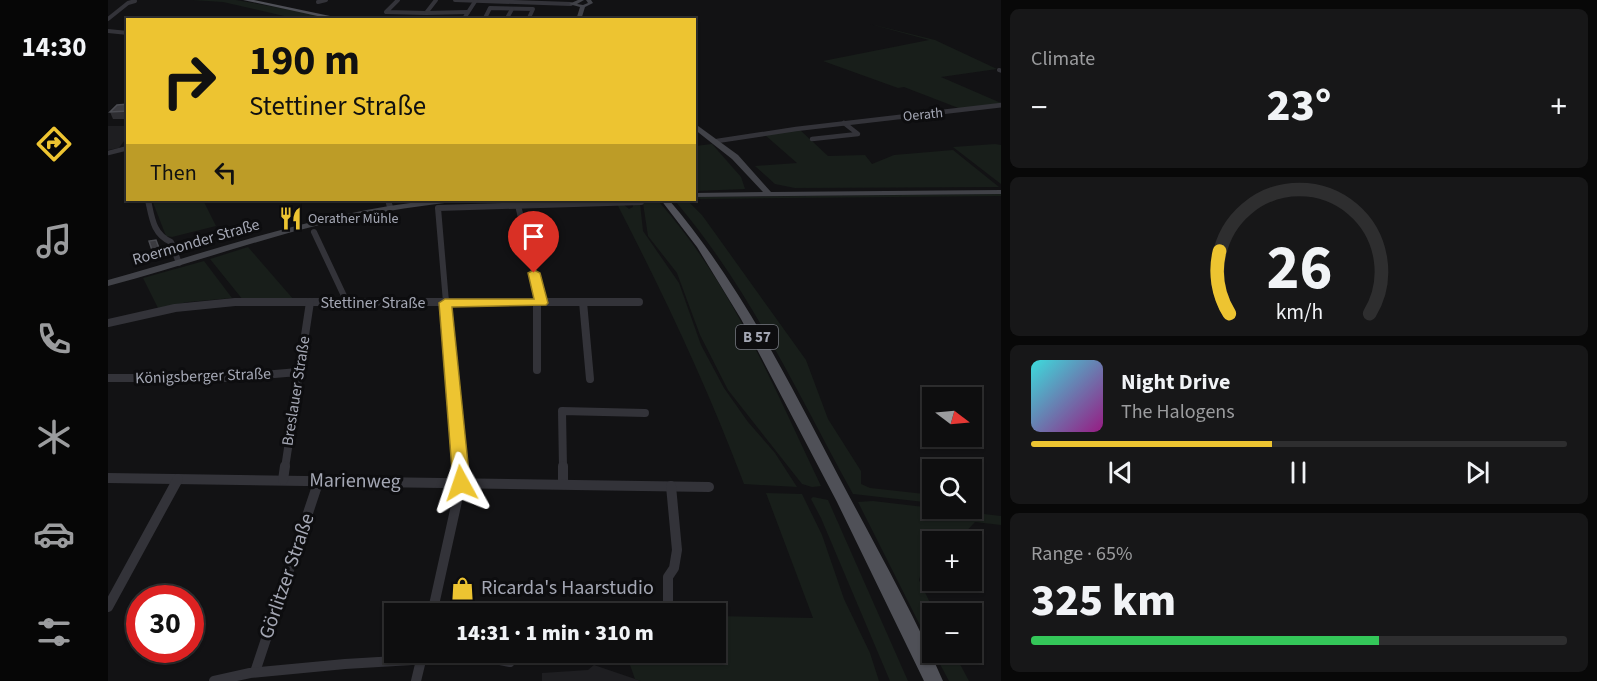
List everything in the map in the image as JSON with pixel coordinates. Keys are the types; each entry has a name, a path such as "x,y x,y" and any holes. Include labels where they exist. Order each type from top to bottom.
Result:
{"main road":[{"path":"246,0 337,18"},
{"path":"579,18 580,3"},
{"path":"696,126 717,141 760,183 769,195"},
{"path":"749,173 757,195"},
{"path":"760,183 802,194"},
{"path":"696,195 1001,192"},
{"name":"Roermonder Straße","path":"108,283 389,203 432,201"},
{"name":"B 57","path":"669,204 705,249 739,304 830,474 934,681"}],"street":[{"path":"318,2 327,0"},
{"path":"398,0 386,12 468,12"},
{"path":"426,13 436,0"},
{"path":"455,0 580,3"},
{"path":"464,18 476,0"},
{"path":"108,19 135,1"},
{"path":"485,18 490,9 533,9 529,18"},
{"path":"507,18 512,9"},
{"path":"108,11 118,11"},
{"path":"108,31 126,33"},
{"name":"Oerath","path":"717,141 844,123 1001,105"},
{"path":"812,139 858,134 844,123"},
{"path":"841,136 849,142"},
{"path":"830,137 836,141"},
{"path":"108,153 126,148"},
{"path":"148,201 154,225 160,237 171,242 179,263"},
{"path":"434,603 461,483 438,208 517,202 641,202"},
{"path":"517,202 539,303 537,370"},
{"path":"314,232 345,298 343,303"},
{"name":"Breslauer Straße","path":"283,480 297,372 310,302"},
{"path":"583,302 590,379"},
{"name":"Stettiner Straße","path":"108,323 201,304 639,302"},
{"name":"Königsberger Straße","path":"108,378 227,378 297,372"},
{"path":"563,483 562,411 645,413"},
{"name":"Marienweg","path":"108,478 563,483 709,487"},
{"path":"108,607 178,478"},
{"name":"Görlitzer Straße","path":"255,672 319,480"},
{"path":"668,603 668,577 674,567 677,550 670,486"},
{"path":"214,681 255,672 384,660"},
{"path":"416,681 420,663"}],"shaded area":[{"path":"193,0 236,0 335,18 293,18 223,2"},
{"path":"870,24 935,40 997,69 941,77 1001,103 961,109 904,87 898,88 823,61 929,40"},
{"path":"108,126 126,126 126,138 119,148 108,150"},
{"path":"799,129 828,156 865,155 872,164 894,155 953,150 999,187 795,188 775,184 755,166 797,163 765,135"},
{"path":"712,144 741,177 745,189 696,191 696,146"},
{"path":"1001,145 1001,184 953,147"},
{"path":"1001,194 1001,196 696,199 696,197"},
{"path":"152,201 204,201 216,226 172,237 166,236"},
{"path":"676,202 689,202 702,215 806,360 828,419 861,471 861,484 870,488 922,494 922,502 853,494 772,343 703,235"},
{"path":"643,203 660,203 709,268 731,303 769,375 821,486 812,487 802,484 728,390 700,335 677,273 648,236"},
{"path":"617,204 623,204 629,209 633,207 633,204 640,204 643,231 679,283 701,345 724,388 748,422 775,453 797,487 744,484 685,342"},
{"path":"248,247 294,300 243,300 210,259"},
{"path":"204,261 232,298 188,302 158,308 143,278"},
{"path":"766,493 802,494 822,535 844,599 870,653 879,681 641,681 635,679 630,665 622,663 726,663 726,616 813,618"},
{"path":"813,497 828,500 908,681 890,681 811,499"},
{"path":"873,501 922,507 922,519 982,519 982,514 1001,516 1001,525 975,522 966,531 922,531 922,570 919,580 922,591 924,591 930,603 922,603 922,629 858,502"},
{"path":"939,663 959,663 969,681 949,681"},
{"path":"594,665 641,681 542,681 542,673 588,670"}],"building":[{"path":"126,104 126,111 110,112 117,105"},
{"path":"156,240 159,248 152,250 149,241"}],"place":[{"name":"Oerather Mühle","path":"290,219"},
{"name":"Ricarda's Haarstudio","path":"463,588"}],"route":[{"path":"461,483 445,303 541,303 534,273"}]}
